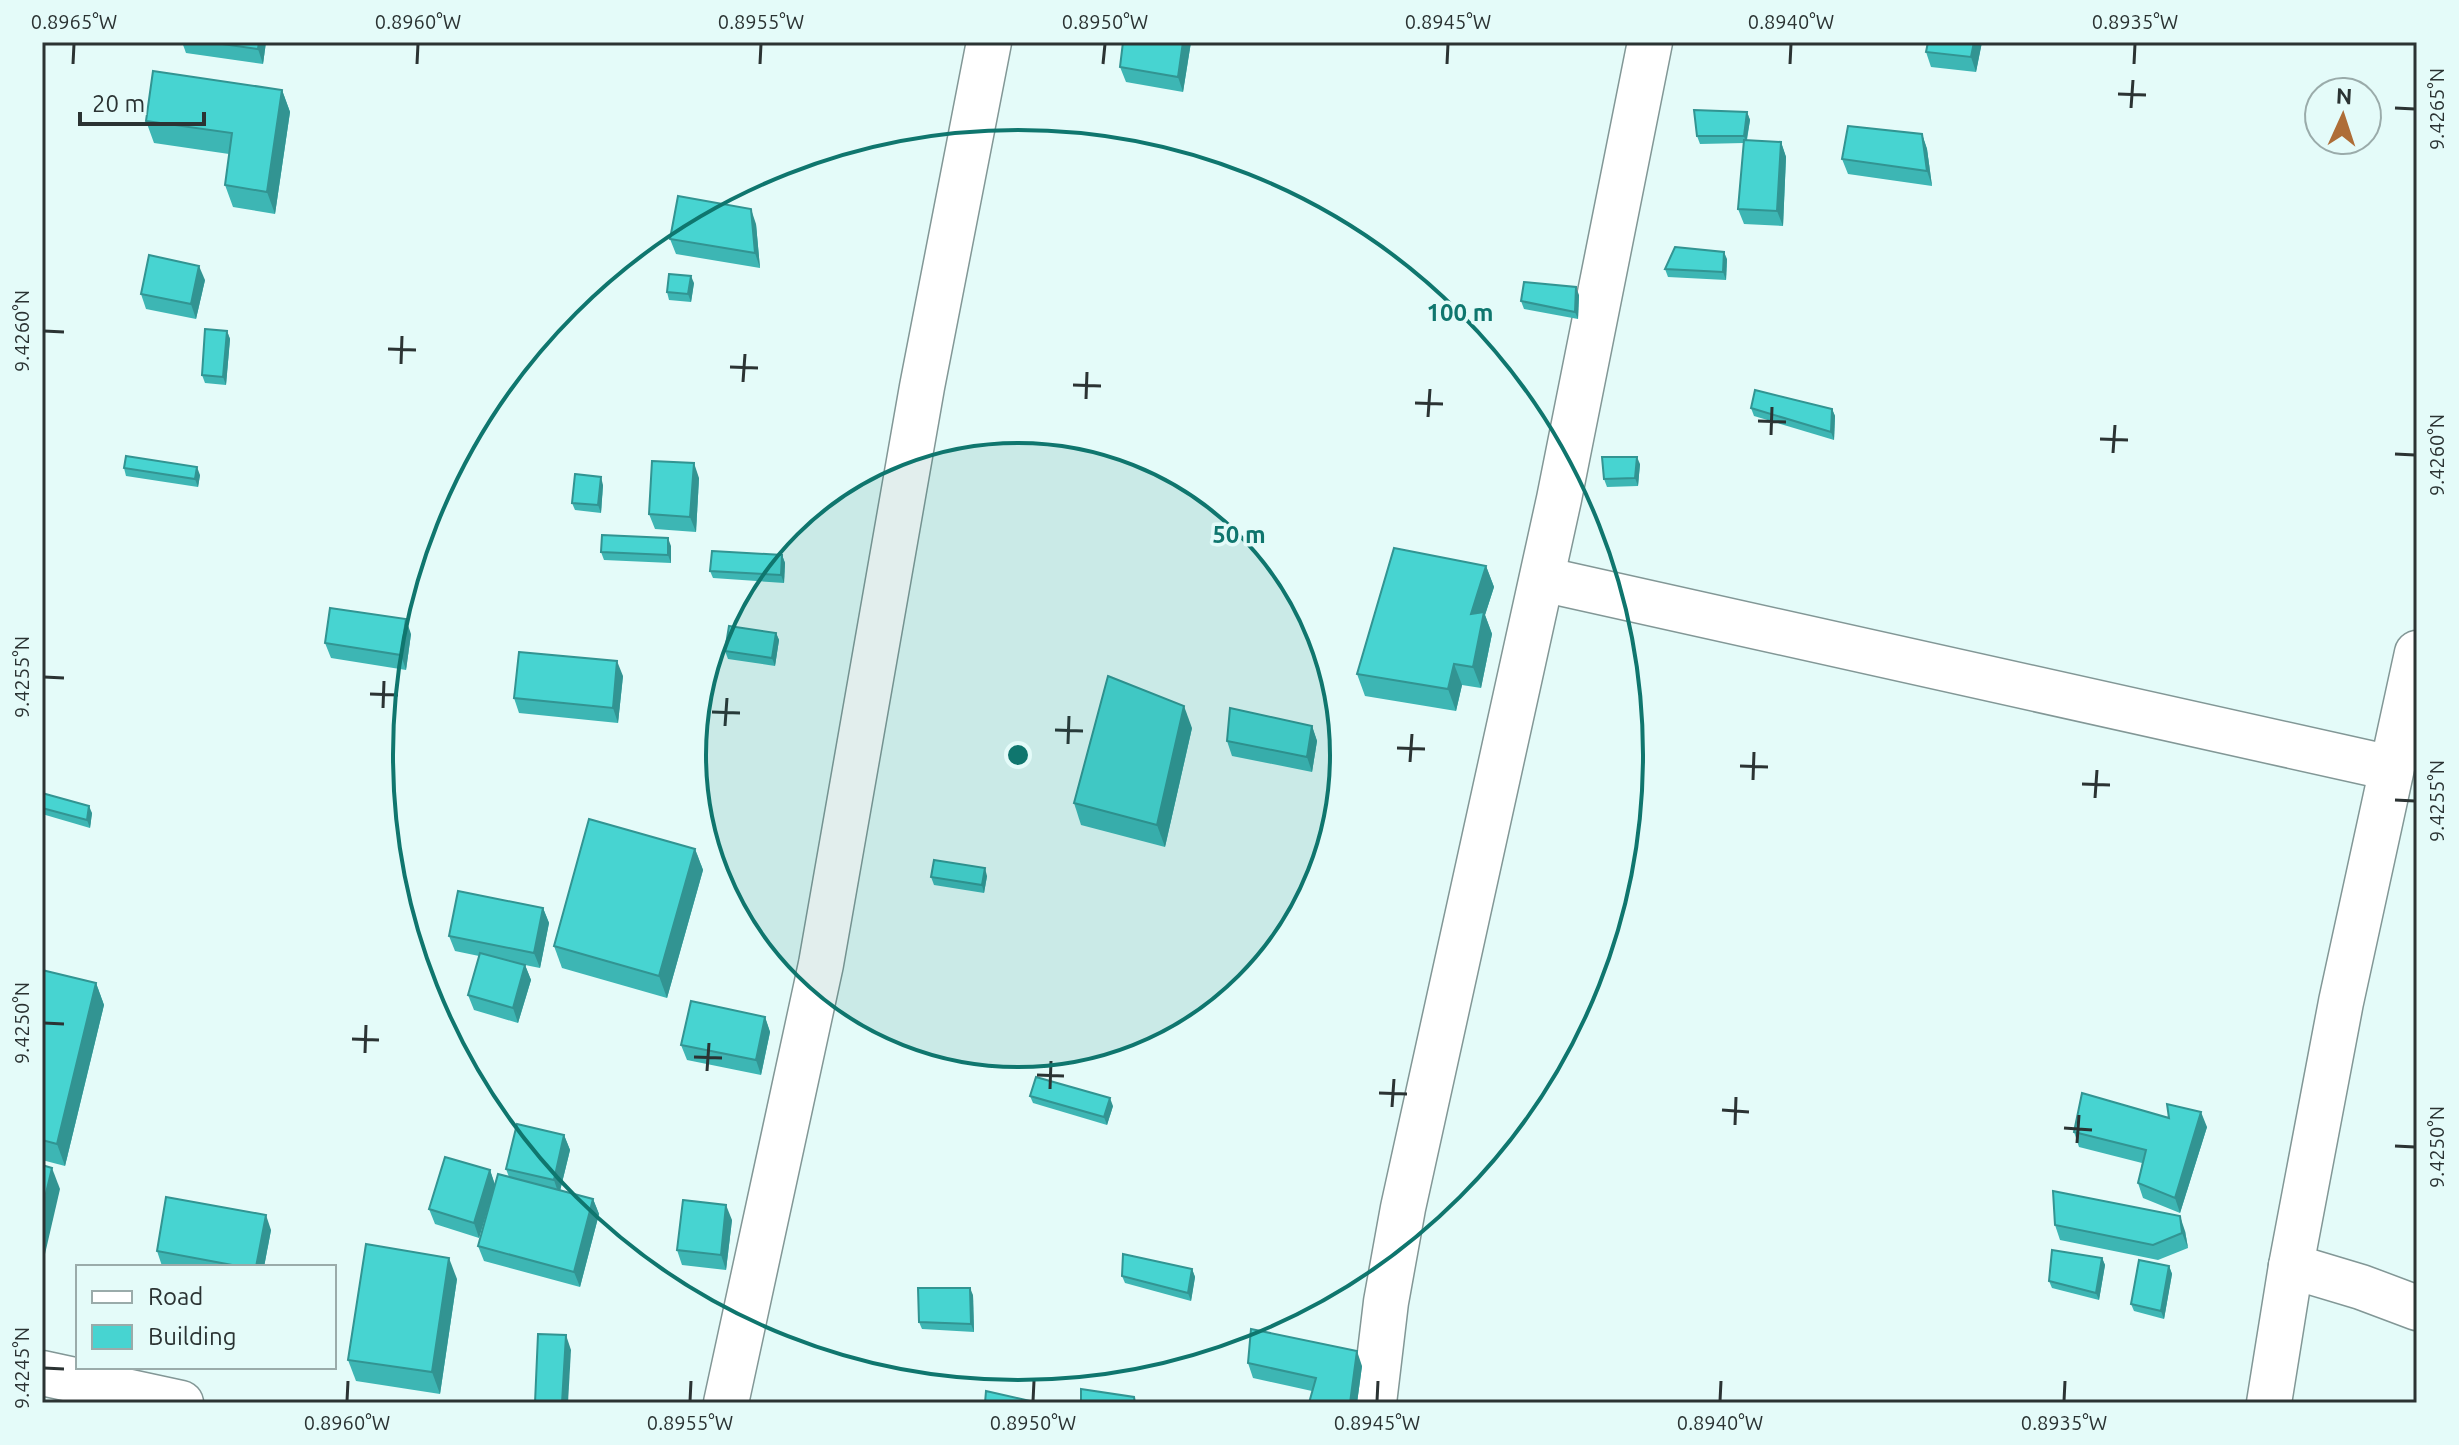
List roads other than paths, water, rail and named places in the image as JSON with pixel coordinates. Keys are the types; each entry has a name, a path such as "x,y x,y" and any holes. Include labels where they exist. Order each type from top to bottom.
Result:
{"street":[{"path":"726,1403 821,964 922,387 989,42"},
{"path":"1374,1403 1386,1302 1403,1208 1542,579 1650,42"},
{"path":"1542,579 2391,768"},
{"path":"2269,1403 2291,1266 2341,1002 2417,654"},
{"path":"2291,1266 2417,1308"},
{"path":"42,1373 181,1403"}]}
